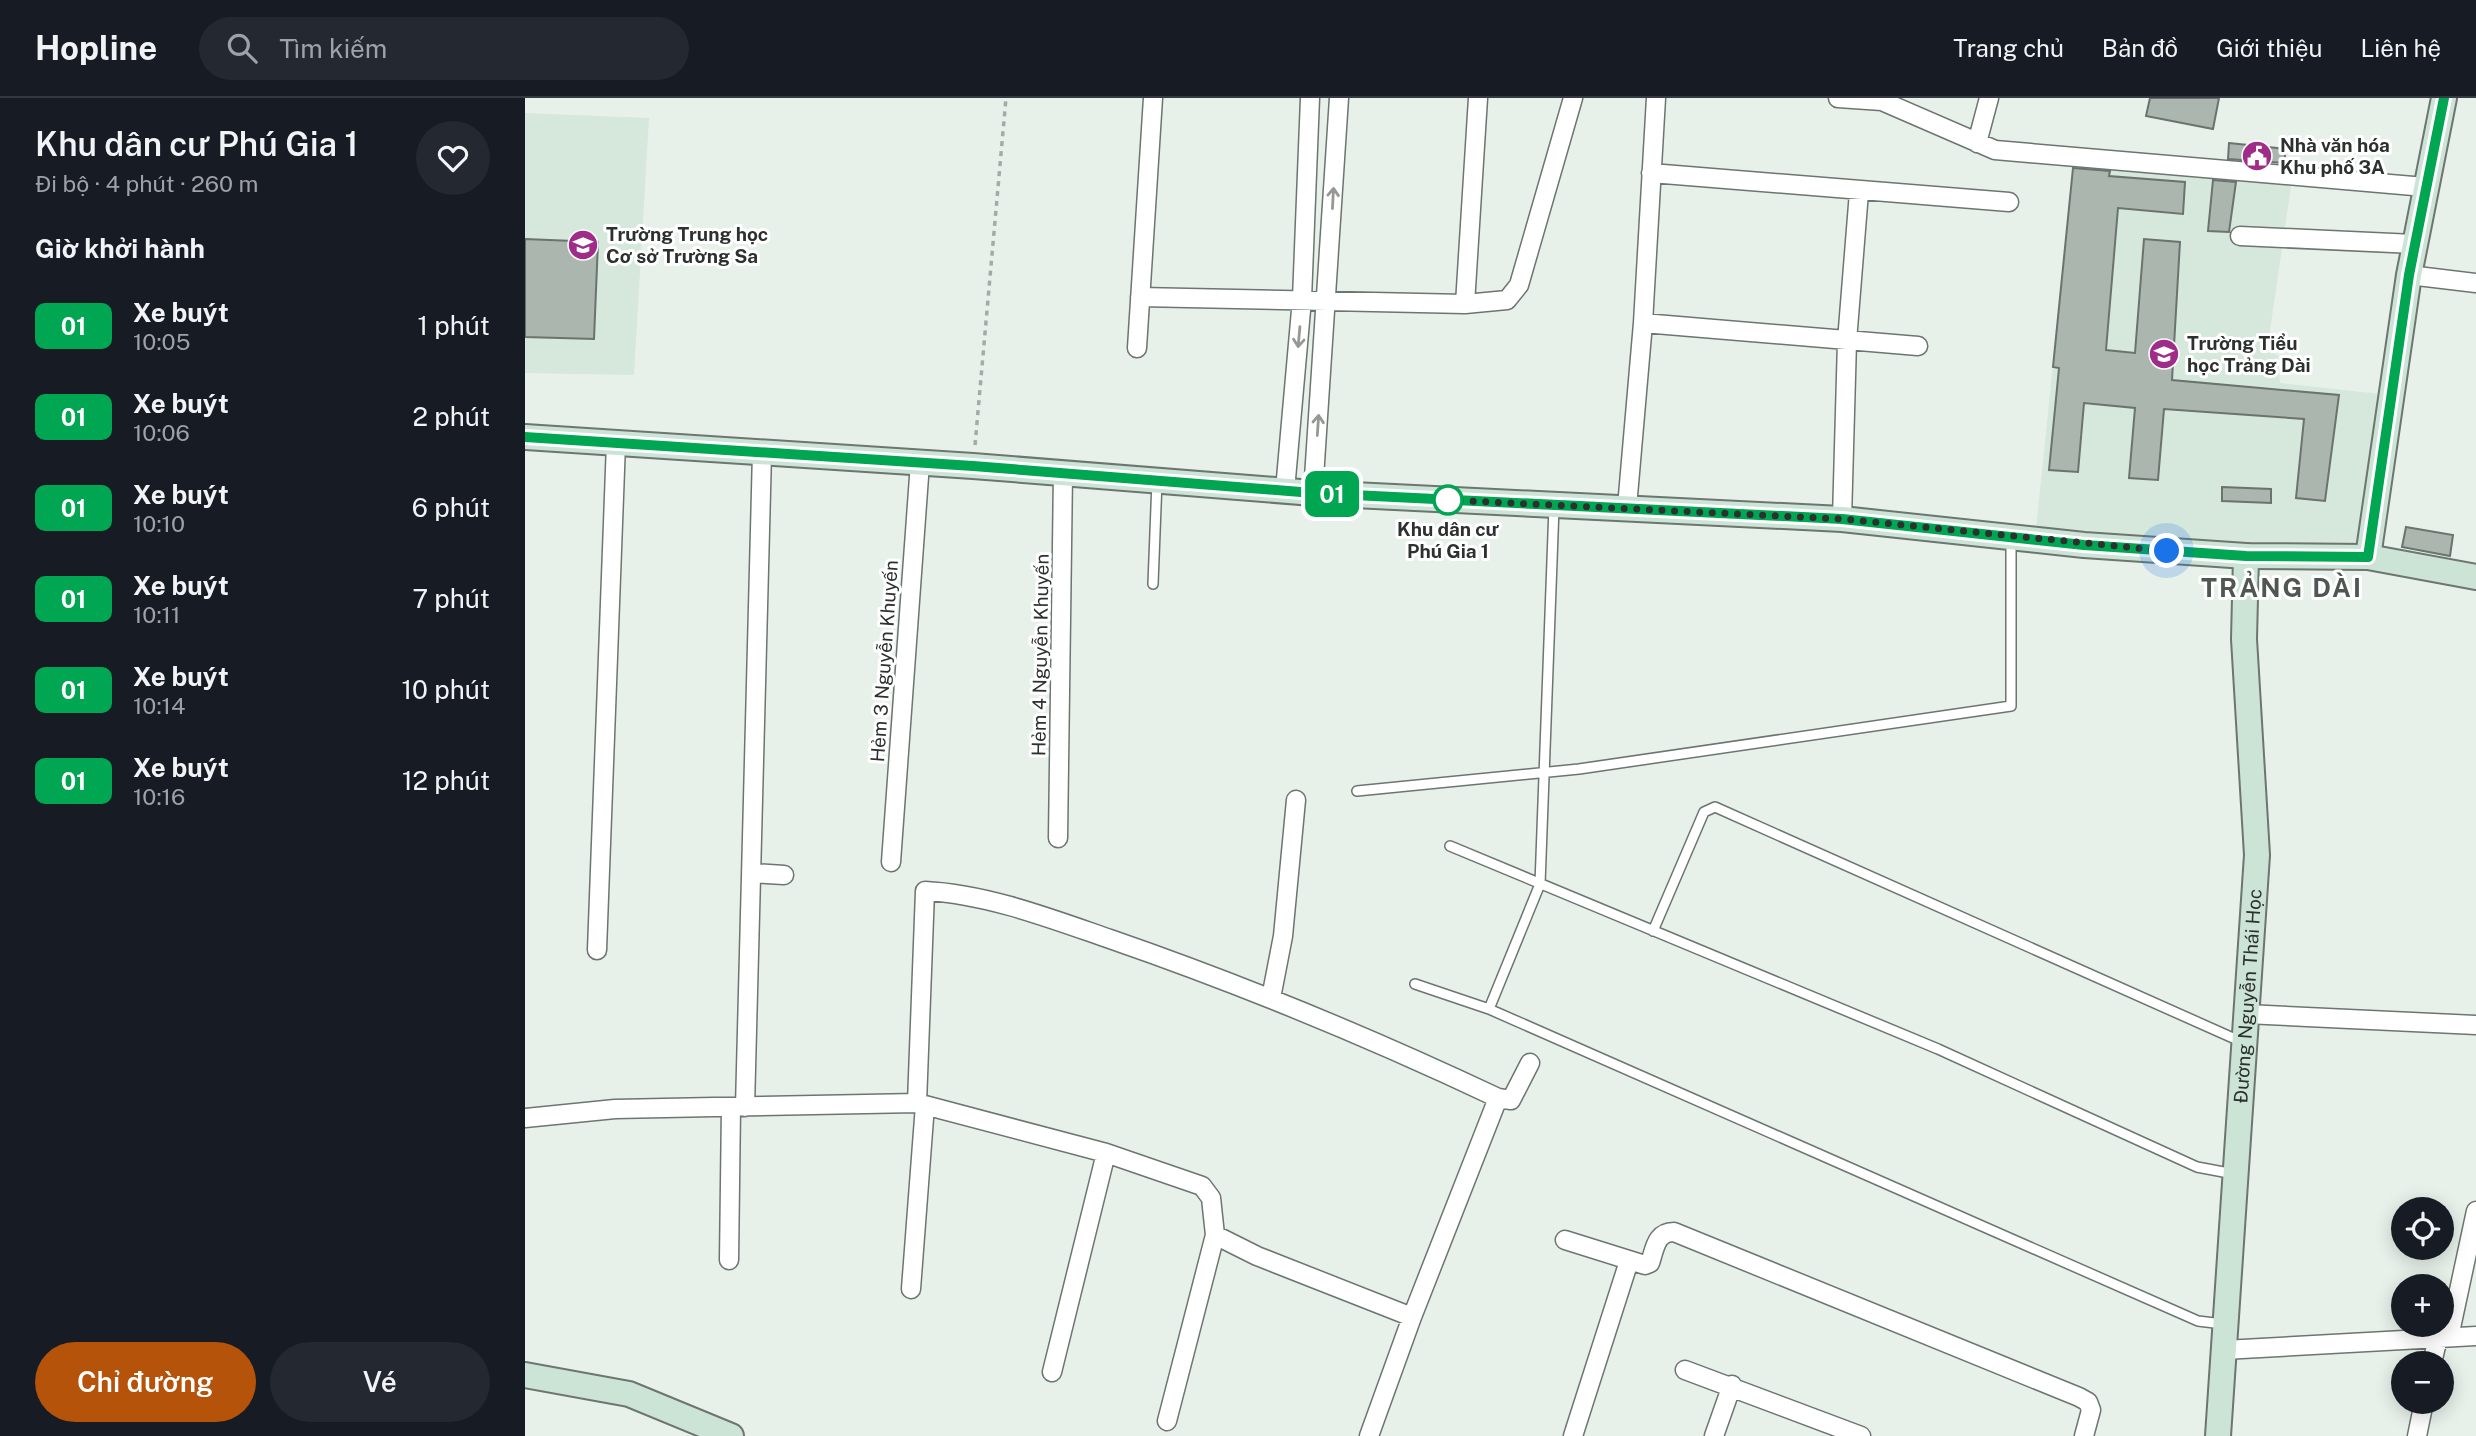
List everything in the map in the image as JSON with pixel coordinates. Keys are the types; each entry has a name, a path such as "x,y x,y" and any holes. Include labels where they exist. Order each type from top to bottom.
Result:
{"street":[{"path":"1136,348 1153,98"},
{"path":"1285,490 1302,299 1310,98"},
{"path":"1313,493 1339,98"},
{"path":"1465,304 1478,98"},
{"path":"1140,297 1465,304 1507,300 1515,293 1573,98"},
{"path":"1627,507 1643,323 1656,98"},
{"path":"1838,98 1882,101 1995,150 2425,187"},
{"path":"1977,143 1989,98"},
{"path":"2368,557 2414,244 2444,98"},
{"path":"1651,173 1859,192 2009,202"},
{"path":"1842,519 1846,341 1859,192"},
{"path":"2240,236 2414,244"},
{"path":"2409,275 2476,283"},
{"path":"1643,323 1918,346"},
{"path":"525,437 973,466 1313,493 1842,519 2011,537 2246,556 2368,557 2476,577"},
{"path":"597,950 616,443"},
{"path":"729,1260 752,873 762,453"},
{"name":"Hẻm 3 Nguyễn Khuyến","path":"891,862 920,463"},
{"name":"Hẻm 4 Nguyễn Khuyến","path":"1058,838 1063,473"},
{"name":"Đường Nguyễn Thái Học","path":"2218,1436 2257,855 2244,639 2246,556"},
{"path":"1271,998 1283,936 1296,800"},
{"path":"752,873 784,875"},
{"path":"911,1289 921,1104 925,891 951,892 1058,922 1208,973 1393,1049 1498,1098 1511,1100 1530,1063"},
{"path":"2246,1014 2476,1025"},
{"path":"1369,1436 1412,1317 1498,1098"},
{"path":"525,1118 615,1109 921,1104 1106,1153 1202,1186 1211,1198 1215,1235 1167,1421"},
{"path":"1052,1372 1106,1153"},
{"path":"2438,1351 2444,1338 2476,1211"},
{"path":"1565,1240 1629,1261 1648,1264 1658,1238 1666,1232 1674,1232 2079,1397 2088,1402 2091,1410 2084,1436"},
{"path":"1215,1235 1257,1256 1412,1317"},
{"path":"1573,1436 1629,1261"},
{"path":"2224,1350 2476,1336"},
{"path":"1685,1370 1732,1385 1861,1436"},
{"path":"525,1375 629,1394 695,1429 731,1436"},
{"path":"1714,1436 1732,1385"},
{"path":"2417,1436 2422,1414"}],"lane":[{"path":"1153,584 1157,481"},
{"path":"1489,1009 1540,884 1554,505"},
{"path":"1357,791 1546,771 2011,706 2011,537"},
{"path":"1653,931 1704,812 1715,807 2244,1043"},
{"path":"1450,846 1938,1049 2197,1167 2235,1175"},
{"path":"1415,984 1489,1009 2198,1321 2226,1324"}],"path":[{"path":"973,466 1006,98"}],"shaded area":[{"name":"Trường Trung học Cơ sở Trường Sa","path":"525,113 649,118 634,375 525,373"},
{"name":"Trường Tiểu học Trảng Dài","path":"2074,160 2292,180 2267,351 2278,355 2280,383 2381,394 2359,546 2245,546 2036,529"}],"building":[{"path":"2150,98 2219,98 2213,129 2146,116"},
{"name":"Nhà văn hóa Khu phố 3A","path":"2229,143 2286,149 2284,163 2228,159"},
{"path":"2073,168 2110,171 2109,176 2185,182 2183,214 2118,208 2106,350 2135,353 2144,239 2180,242 2172,380 2339,395 2325,501 2296,498 2304,419 2164,409 2158,480 2129,478 2135,408 2084,403 2078,472 2049,470 2059,368 2053,367"},
{"path":"2213,180 2236,182 2229,232 2208,231"},
{"path":"525,239 598,242 594,339 525,337"},
{"path":"2222,487 2271,489 2271,503 2222,501"},
{"path":"2406,527 2453,535 2450,556 2402,547"}],"bus line":[{"name":"01","path":"525,437 973,466 1313,493 1842,519 2084,545 2246,556 2368,557 2409,275 2444,98"}],"place":[{"name":"Nhà văn hóa Khu phố 3A","path":"2257,156"},
{"name":"Trường Trung học Cơ sở Trường Sa","path":"583,245"},
{"name":"Trường Tiểu học Trảng Dài","path":"2164,354"},
{"name":"Khu dân cư Phú Gia 1","path":"1448,500"}],"district":[{"name":"TRẢNG DÀI","path":"2282,588"}],"route":[{"path":"1448,500 1842,519 2084,545 2167,551"}]}
